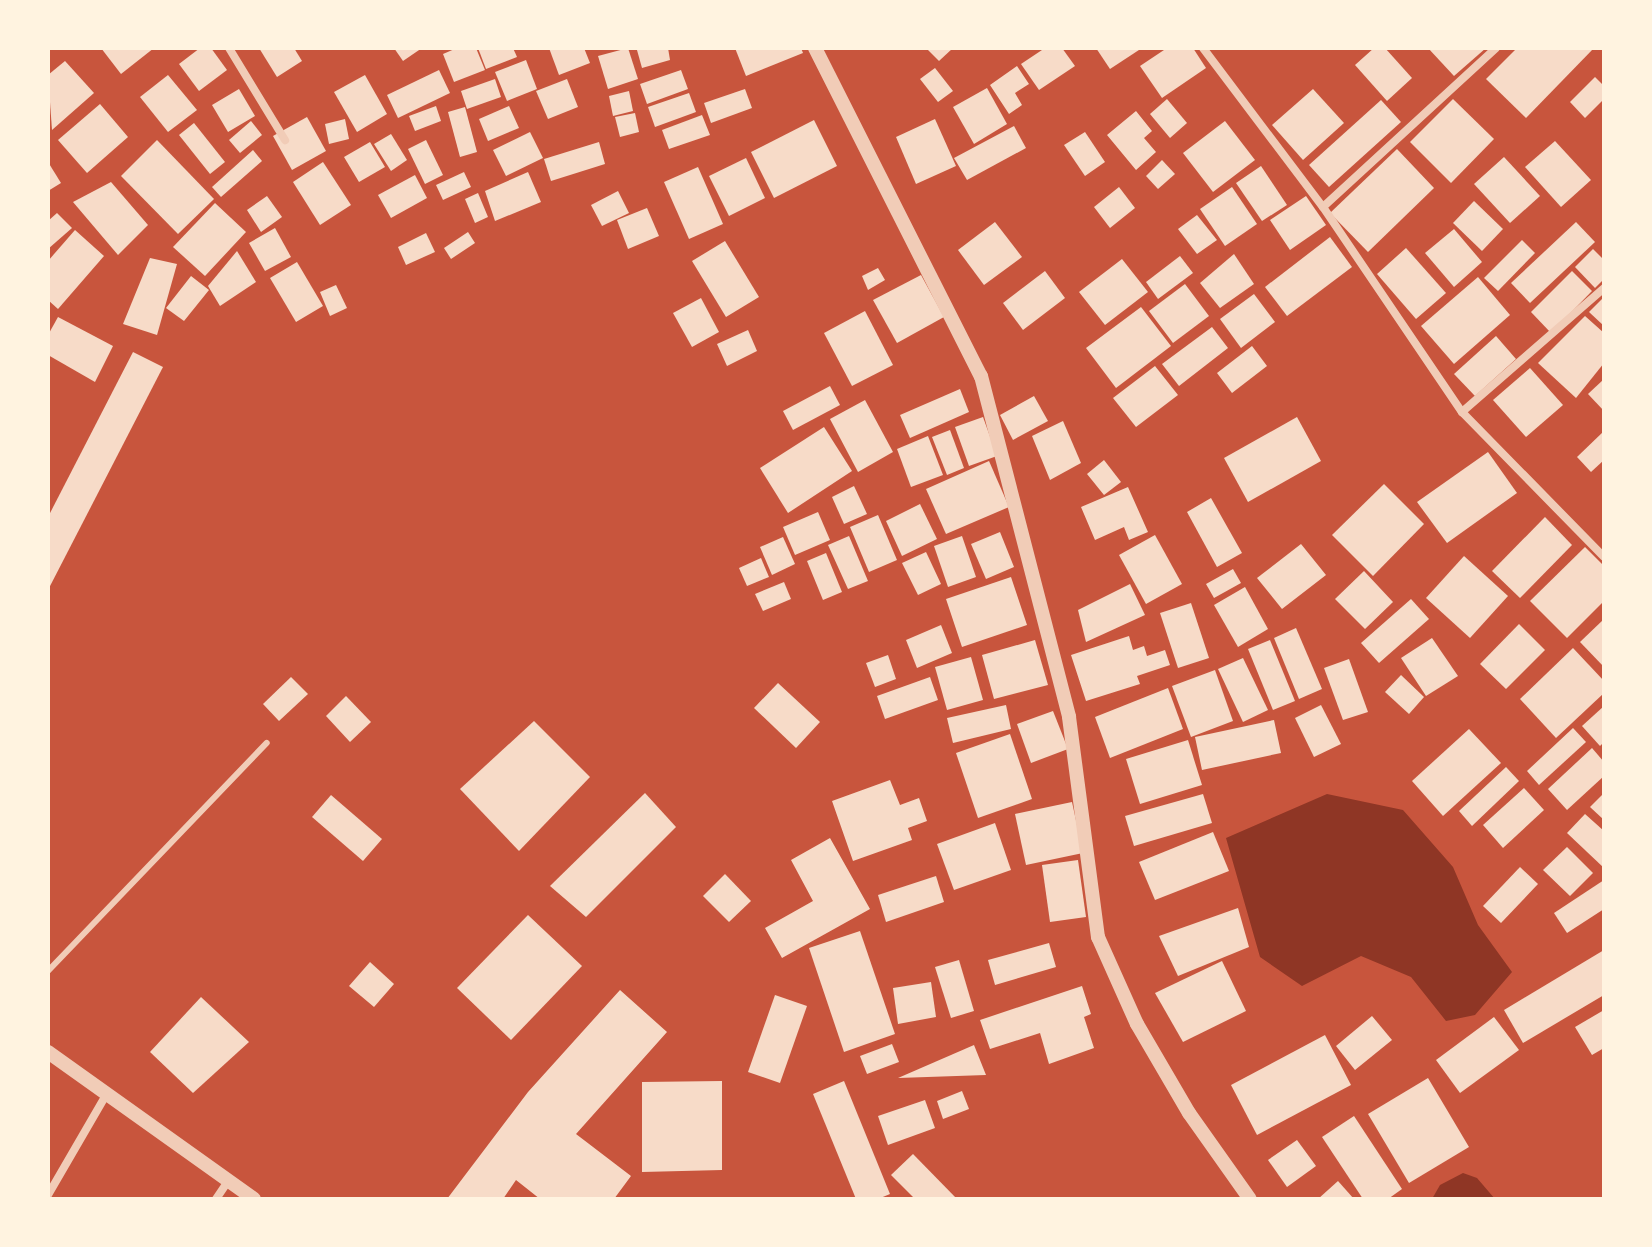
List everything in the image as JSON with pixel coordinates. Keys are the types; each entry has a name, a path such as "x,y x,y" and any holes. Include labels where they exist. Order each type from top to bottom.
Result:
{"street":[{"path":"229,48 285,140"},
{"path":"815,48 981,376 1069,717 1098,937 1137,1024 1189,1113 1250,1199"},
{"path":"1203,48 1323,207 1462,412 1604,557"},
{"path":"1323,207 1496,48"},
{"path":"1462,412 1604,288"},
{"path":"48,1052 254,1199"},
{"path":"48,1195 106,1095"},
{"path":"216,1199 229,1180"}],"lane":[{"path":"48,971 267,743"}],"shaded area":[{"path":"1327,794 1403,810 1453,867 1478,925 1512,972 1475,1015 1446,1021 1411,977 1361,956 1302,986 1260,957 1226,838"},
{"path":"1463,1173 1477,1178 1495,1199 1432,1199 1440,1185"}],"building":[{"path":"101,48 154,48 121,74"},
{"path":"200,48 211,48 227,70 199,91 179,64"},
{"path":"259,48 294,48 302,61 277,77"},
{"path":"394,48 422,48 403,61"},
{"path":"457,48 476,48 485,70 454,82 443,54"},
{"path":"478,48 513,48 517,57 486,69"},
{"path":"549,48 584,48 590,63 559,75"},
{"path":"628,48 638,79 608,89 598,56"},
{"path":"668,48 670,60 642,68 637,50"},
{"path":"735,48 801,48 803,53 746,76"},
{"path":"926,48 953,48 939,61"},
{"path":"1045,48 1062,48 1075,66 1039,90 1021,64"},
{"path":"1096,48 1142,48 1110,69"},
{"path":"1167,48 1193,48 1206,68 1162,98 1140,66"},
{"path":"1374,48 1385,48 1412,78 1387,101 1355,65"},
{"path":"1428,48 1486,48 1454,76"},
{"path":"1517,48 1594,48 1526,118 1486,79"},
{"path":"526,60 537,89 507,101 495,72"},
{"path":"65,61 94,93 52,130 48,75"},
{"path":"1017,66 1029,84 1015,93 1022,105 1009,114 990,85"},
{"path":"935,68 953,91 938,102 920,79"},
{"path":"439,70 450,93 398,118 387,95"},
{"path":"681,70 688,89 647,104 640,84"},
{"path":"168,75 197,110 168,132 140,97"},
{"path":"365,75 387,114 357,132 334,92"},
{"path":"1595,77 1604,86 1604,99 1585,118 1570,102"},
{"path":"495,79 501,97 467,109 461,91"},
{"path":"567,79 578,107 548,119 536,91"},
{"path":"987,88 1007,124 974,144 953,107"},
{"path":"239,89 255,116 228,132 212,105"},
{"path":"745,89 752,108 711,123 704,103"},
{"path":"1313,89 1344,123 1303,160 1272,125"},
{"path":"629,91 633,111 613,116 609,96"},
{"path":"689,93 696,112 655,127 648,107"},
{"path":"1167,99 1187,123 1170,138 1150,114"},
{"path":"1453,99 1494,139 1451,183 1410,142"},
{"path":"1381,100 1401,122 1329,187 1309,165"},
{"path":"100,104 128,137 87,173 58,140"},
{"path":"436,106 441,121 415,131 409,116"},
{"path":"509,106 519,128 488,141 479,119"},
{"path":"465,107 477,152 460,157 448,112"},
{"path":"1136,111 1152,131 1144,138 1156,152 1136,170 1107,135"},
{"path":"635,113 639,132 620,137 615,117"},
{"path":"702,115 710,135 669,149 662,130"},
{"path":"307,117 326,151 292,170 273,136"},
{"path":"345,119 349,139 329,144 325,124"},
{"path":"935,119 956,166 916,184 896,137"},
{"path":"814,120 837,166 774,198 751,152"},
{"path":"251,121 262,135 240,153 229,140"},
{"path":"1225,121 1255,160 1213,192 1183,153"},
{"path":"194,123 225,162 210,174 179,135"},
{"path":"1014,126 1026,148 967,180 954,158"},
{"path":"530,132 543,158 506,176 493,150"},
{"path":"1085,132 1105,162 1085,176 1064,145"},
{"path":"391,134 407,160 391,171 374,144"},
{"path":"157,140 214,199 178,234 121,176"},
{"path":"426,140 443,175 425,184 408,149"},
{"path":"1555,141 1591,180 1561,207 1525,167"},
{"path":"370,142 385,167 359,182 344,157"},
{"path":"599,142 605,164 551,181 544,159"},
{"path":"1397,149 1434,188 1368,252 1330,213"},
{"path":"253,150 262,161 221,197 212,187"},
{"path":"1504,157 1540,196 1510,223 1474,184"},
{"path":"746,158 765,198 729,216 709,176"},
{"path":"1162,160 1175,174 1158,189 1146,176"},
{"path":"48,162 61,183 48,191"},
{"path":"323,162 351,205 320,225 293,182"},
{"path":"1261,166 1287,205 1262,221 1236,183"},
{"path":"698,167 723,224 689,239 664,182"},
{"path":"464,172 471,187 443,200 436,185"},
{"path":"528,172 541,202 495,221 485,191"},
{"path":"415,175 427,198 391,218 378,195"},
{"path":"111,182 148,225 118,255 73,202"},
{"path":"1119,187 1135,208 1110,228 1094,207"},
{"path":"1232,187 1257,224 1225,246 1200,209"},
{"path":"618,191 629,213 602,226 591,205"},
{"path":"478,193 488,217 475,223 465,199"},
{"path":"267,196 282,217 261,232 247,210"},
{"path":"1306,196 1326,225 1290,250 1270,220"},
{"path":"1474,201 1503,229 1482,251 1453,223"},
{"path":"215,203 246,232 205,276 173,247"},
{"path":"647,208 659,236 628,249 617,220"},
{"path":"57,213 72,228 48,249 48,221"},
{"path":"1197,215 1217,240 1197,254 1178,229"},
{"path":"995,222 1022,257 984,285 958,250"},
{"path":"1576,222 1595,242 1530,303 1511,283"},
{"path":"275,228 291,257 265,271 249,243"},
{"path":"1454,229 1482,262 1454,287 1425,253"},
{"path":"75,230 104,256 58,309 48,300 48,261"},
{"path":"468,232 475,243 451,259 444,248"},
{"path":"426,233 435,252 406,265 398,247"},
{"path":"1330,237 1352,267 1287,316 1265,287"},
{"path":"1522,240 1535,253 1498,291 1484,278"},
{"path":"725,241 759,297 726,317 692,261"},
{"path":"1406,248 1446,293 1416,319 1377,274"},
{"path":"1593,249 1604,260 1604,279 1595,288 1575,267"},
{"path":"237,251 256,282 220,306 208,286"},
{"path":"1234,254 1254,284 1220,308 1200,283"},
{"path":"1180,256 1193,273 1158,299 1146,282"},
{"path":"150,258 177,264 157,335 123,324"},
{"path":"1122,259 1148,292 1105,325 1079,292"},
{"path":"297,262 323,306 296,322 270,278"},
{"path":"878,268 885,280 868,290 862,276"},
{"path":"1045,271 1065,298 1023,330 1003,303"},
{"path":"1572,271 1592,291 1551,333 1531,312"},
{"path":"921,275 944,317 897,343 873,300"},
{"path":"191,276 209,290 184,321 166,308"},
{"path":"1478,277 1510,315 1454,364 1421,326"},
{"path":"1185,284 1209,316 1173,343 1149,311"},
{"path":"336,285 347,308 330,316 320,292"},
{"path":"1254,294 1275,322 1241,348 1220,319"},
{"path":"1604,297 1604,326 1589,312"},
{"path":"701,298 719,332 692,347 673,313"},
{"path":"1141,307 1171,346 1116,388 1086,348"},
{"path":"865,311 893,365 852,386 824,333"},
{"path":"1585,316 1604,333 1604,363 1576,398 1538,363"},
{"path":"58,317 113,346 95,382 48,355 48,335"},
{"path":"1212,327 1228,348 1179,386 1162,364"},
{"path":"748,330 757,351 727,366 717,344"},
{"path":"1496,336 1516,359 1475,396 1454,374"},
{"path":"1252,346 1267,366 1232,393 1217,373"},
{"path":"133,352 163,367 48,590 48,517"},
{"path":"1155,366 1178,395 1136,427 1113,398"},
{"path":"1530,368 1563,405 1526,437 1493,400"},
{"path":"1604,379 1604,411 1588,394"},
{"path":"830,386 840,405 793,430 783,411"},
{"path":"960,389 969,412 910,438 900,415"},
{"path":"1034,396 1048,421 1013,440 1000,415"},
{"path":"865,400 893,452 858,472 830,419"},
{"path":"983,417 997,456 969,466 955,427"},
{"path":"1297,417 1321,461 1248,502 1224,458"},
{"path":"1063,421 1081,463 1050,480 1032,436"},
{"path":"824,427 852,471 788,513 760,468"},
{"path":"950,430 964,468 947,475 932,437"},
{"path":"1604,431 1604,460 1591,472 1577,457"},
{"path":"928,436 943,475 911,487 897,449"},
{"path":"1488,452 1517,493 1447,543 1417,502"},
{"path":"1104,460 1121,482 1104,495 1087,474"},
{"path":"989,461 1009,507 946,534 926,489"},
{"path":"1384,484 1424,524 1373,576 1332,535"},
{"path":"854,486 867,514 844,524 832,497"},
{"path":"1128,487 1148,532 1129,540 1124,527 1095,540 1081,507"},
{"path":"1211,498 1242,553 1217,567 1187,512"},
{"path":"920,504 937,539 902,556 886,521"},
{"path":"818,512 830,540 795,555 783,527"},
{"path":"878,515 897,560 869,572 850,527"},
{"path":"1545,517 1572,545 1520,598 1492,571"},
{"path":"1000,532 1014,567 986,579 971,544"},
{"path":"1155,535 1182,584 1146,604 1119,555"},
{"path":"849,536 868,581 848,589 828,545"},
{"path":"962,536 976,577 948,587 934,546"},
{"path":"783,537 795,564 772,575 760,547"},
{"path":"1301,544 1326,575 1282,609 1257,578"},
{"path":"1585,547 1604,566 1604,601 1567,638 1530,601"},
{"path":"926,552 941,584 918,595 902,563"},
{"path":"826,553 842,592 823,600 807,561"},
{"path":"1464,556 1508,596 1470,638 1426,598"},
{"path":"761,558 769,577 747,586 739,568"},
{"path":"1233,569 1241,583 1214,598 1206,584"},
{"path":"1364,571 1393,602 1365,629 1335,599"},
{"path":"1011,577 1027,625 962,647 946,599"},
{"path":"784,582 791,599 763,611 755,594"},
{"path":"1130,584 1145,615 1086,642 1078,610"},
{"path":"1245,587 1268,629 1238,647 1214,605"},
{"path":"1411,599 1429,619 1379,663 1361,643"},
{"path":"1191,603 1209,658 1178,668 1160,613"},
{"path":"1604,619 1604,667 1580,642"},
{"path":"1519,624 1545,650 1506,689 1480,664"},
{"path":"941,625 952,653 917,668 906,640"},
{"path":"1296,628 1322,689 1299,699 1274,638"},
{"path":"1129,636 1133,650 1144,646 1147,656 1165,650 1170,665 1137,676 1140,684 1086,701 1071,655"},
{"path":"1432,638 1458,676 1426,696 1401,658"},
{"path":"1035,640 1048,685 994,699 982,655"},
{"path":"1270,640 1295,701 1273,710 1248,649"},
{"path":"1573,648 1604,681 1604,693 1556,738 1520,699"},
{"path":"888,655 896,679 875,687 866,663"},
{"path":"971,657 983,700 947,710 935,667"},
{"path":"1243,658 1268,710 1243,722 1218,669"},
{"path":"1349,659 1368,712 1343,720 1324,668"},
{"path":"1215,670 1233,721 1191,737 1172,686"},
{"path":"1401,675 1424,697 1409,714 1385,692"},
{"path":"291,677 308,694 279,721 263,704"},
{"path":"930,677 938,700 885,719 877,696"},
{"path":"778,683 820,722 796,748 754,708"},
{"path":"1168,688 1183,729 1110,758 1095,717"},
{"path":"346,696 371,722 350,742 326,716"},
{"path":"1006,705 1011,729 953,743 947,718"},
{"path":"1321,705 1341,744 1314,757 1295,718"},
{"path":"1604,706 1604,742 1600,746 1582,726"},
{"path":"1053,711 1068,749 1031,763 1017,724"},
{"path":"1274,720 1281,753 1202,770 1195,737"},
{"path":"534,721 590,777 519,851 460,789"},
{"path":"1573,728 1586,742 1539,785 1527,771"},
{"path":"1469,729 1501,763 1443,816 1412,781"},
{"path":"1010,734 1032,799 978,818 956,753"},
{"path":"1188,740 1202,785 1140,804 1126,759"},
{"path":"1592,748 1604,762 1604,776 1567,810 1548,789"},
{"path":"1506,767 1519,781 1472,826 1459,811"},
{"path":"890,780 900,805 919,798 927,821 908,828 912,840 853,861 832,801"},
{"path":"1524,788 1544,810 1503,848 1483,825"},
{"path":"645,793 676,827 586,917 550,886"},
{"path":"1604,793 1604,820 1590,807"},
{"path":"1203,794 1212,823 1134,846 1125,816"},
{"path":"331,795 382,839 363,861 312,817"},
{"path":"1072,802 1083,853 1026,865 1015,814"},
{"path":"1585,814 1604,831 1604,868 1567,833"},
{"path":"995,823 1011,870 954,890 937,844"},
{"path":"1213,832 1229,871 1155,900 1139,862"},
{"path":"830,838 870,909 782,958 765,928 813,901 791,860"},
{"path":"1567,847 1593,873 1570,896 1543,870"},
{"path":"1078,860 1086,917 1050,922 1042,865"},
{"path":"1520,867 1538,884 1501,923 1483,906"},
{"path":"725,874 751,901 729,922 703,896"},
{"path":"936,876 944,902 886,922 878,895"},
{"path":"1604,880 1604,909 1567,933 1554,913"},
{"path":"1238,908 1249,947 1178,976 1159,936"},
{"path":"528,915 582,966 511,1040 457,988"},
{"path":"860,931 895,1034 844,1052 809,948"},
{"path":"1049,943 1056,967 995,985 988,960"},
{"path":"1604,950 1604,995 1523,1043 1504,1010"},
{"path":"959,960 974,1011 951,1018 935,967"},
{"path":"1222,961 1246,1011 1183,1042 1155,993"},
{"path":"370,962 394,984 374,1007 349,986"},
{"path":"931,982 936,1017 898,1024 893,988"},
{"path":"1082,986 1091,1014 1084,1017 1094,1048 1049,1064 1040,1033 990,1049 980,1020"},
{"path":"620,990 667,1032 576,1134 631,1176 614,1199 540,1199 516,1180 503,1199 447,1199 528,1092"},
{"path":"775,995 807,1006 780,1083 748,1072"},
{"path":"201,997 249,1042 193,1093 150,1052"},
{"path":"1604,1010 1604,1048 1592,1055 1575,1027"},
{"path":"1372,1016 1392,1040 1355,1070 1336,1046"},
{"path":"1494,1017 1519,1050 1460,1093 1436,1060"},
{"path":"1325,1035 1351,1085 1257,1135 1231,1085"},
{"path":"892,1044 899,1062 867,1074 860,1056"},
{"path":"974,1045 986,1075 898,1078"},
{"path":"1428,1078 1469,1147 1409,1183 1368,1114"},
{"path":"722,1081 722,1170 642,1172 642,1082"},
{"path":"844,1081 890,1194 878,1199 856,1199 813,1094"},
{"path":"962,1091 969,1109 943,1119 937,1101"},
{"path":"925,1100 935,1128 888,1145 878,1116"},
{"path":"1354,1116 1402,1189 1388,1199 1363,1199 1322,1137"},
{"path":"1297,1140 1316,1166 1287,1187 1268,1160"},
{"path":"913,1154 957,1199 915,1199 891,1175"},
{"path":"1338,1181 1354,1199 1318,1199"}]}
